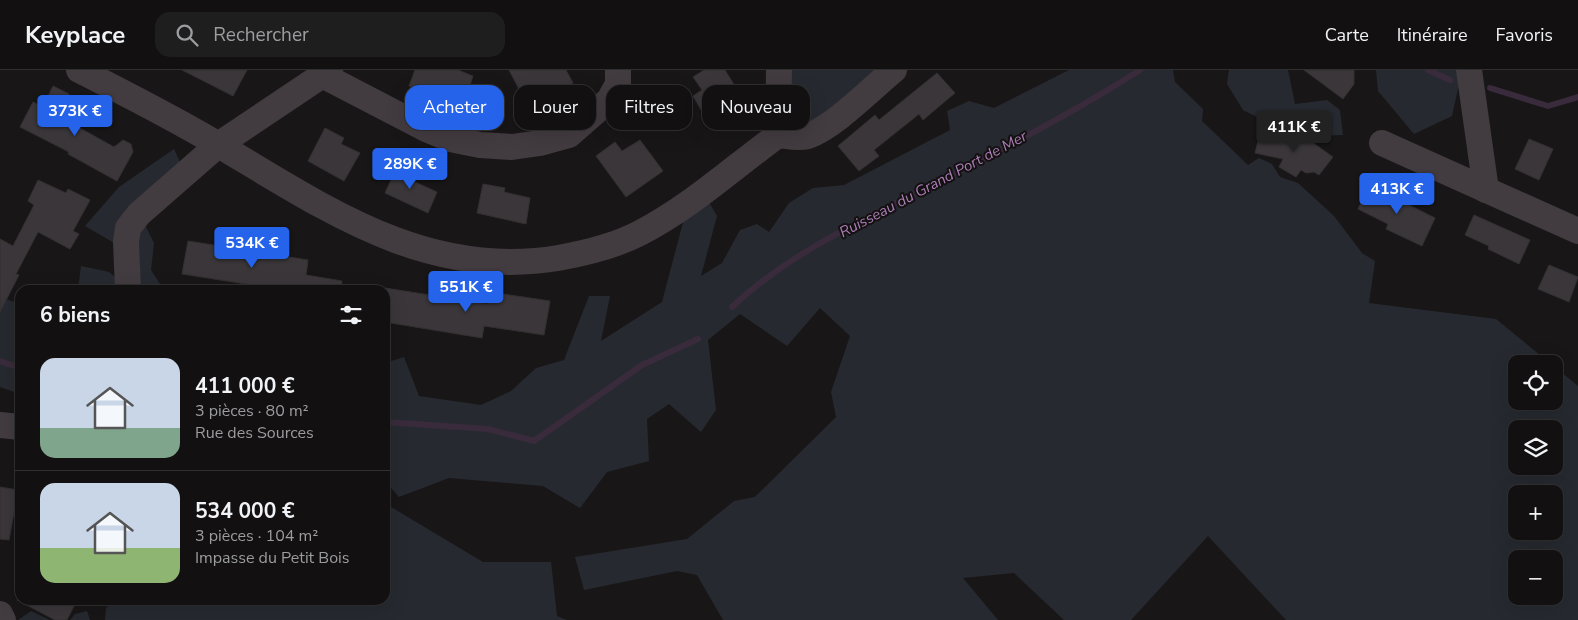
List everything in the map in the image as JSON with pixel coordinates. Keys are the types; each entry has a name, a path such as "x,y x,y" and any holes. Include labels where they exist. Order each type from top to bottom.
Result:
{"street":[{"path":"79,70 163,113 324,206 415,248 468,260 533,262 578,255 608,246 640,233 671,214 778,135 802,137 824,128 894,70"},
{"path":"128,285 126,242 128,228 139,214 218,145 326,72 426,130 450,139 480,145 512,147 540,143 569,135 609,100 618,84 618,70"},
{"path":"778,135 779,70"},
{"path":"1469,70 1486,190"},
{"path":"1382,143 1578,231"},
{"path":"0,426 15,427"},
{"path":"0,614 2,620"}],"shaded area":[{"path":"791,70 879,70 810,124 810,85 790,85"},
{"path":"1069,70 1173,70 1175,82 1203,109 1202,121 1248,165 1259,158 1272,164 1280,177 1298,183 1334,216 1362,253 1375,261 1369,303 1496,319 1540,355 1508,355 1508,410 1563,410 1563,374 1578,386 1578,620 1286,620 1208,536 1131,620 1064,620 1014,573 963,578 998,620 723,620 697,575 677,571 584,590 575,557 687,539 734,501 755,497 836,417 831,392 850,336 820,308 787,346 740,314 708,340 716,410 701,432 669,404 647,419 649,461 607,472 580,508 543,486 449,478 399,497 390,487 390,361 404,357 419,396 481,405 511,391 536,368 564,360 589,296 610,296 601,341 662,302 686,211 705,195 717,216 701,276 722,263 740,230 757,224 769,232 789,203 813,188 844,185 950,130 947,111 969,101 994,108"},
{"path":"1229,70 1288,70 1295,104 1327,100 1340,110 1343,135 1312,136 1298,131 1289,133 1243,110 1227,84"},
{"path":"1376,70 1462,70 1452,116 1414,134 1378,91"},
{"path":"174,149 180,162 142,219 154,243 151,270 161,285 137,285 133,254 85,226 119,187"},
{"path":"81,266 109,272 125,285 79,285"},
{"path":"0,297 15,302 15,392 0,387"},
{"path":"390,507 483,562 551,562 557,616 567,620 105,620 106,608 109,605 390,605"},
{"path":"31,611 50,620 18,620"},
{"path":"87,611 90,620 70,620 75,614"}],"building":[{"path":"182,70 247,70 233,96"},
{"path":"415,70 458,70 473,76 470,85 409,85"},
{"path":"509,70 566,70 573,83 569,85 517,85"},
{"path":"704,70 725,70 734,85 702,85 702,90 693,77"},
{"path":"1304,70 1354,70 1354,84 1343,99"},
{"path":"937,73 955,93 923,120 919,114 874,150 879,156 859,171 838,146 875,115 879,120"},
{"path":"53,86 69,94 59,115 60,117 114,147 123,140 131,144 133,152 117,181 68,154 69,152 20,127 33,102 43,107"},
{"path":"702,90 702,112 693,96"},
{"path":"325,128 344,138 341,144 360,153 344,181 308,161"},
{"path":"1261,130 1298,141 1302,135 1333,157 1319,175 1314,172 1306,173 1301,170 1296,177 1279,167 1283,159 1255,153"},
{"path":"1529,139 1553,149 1539,180 1515,169"},
{"path":"640,140 663,171 626,197 596,156 615,142 622,151"},
{"path":"398,165 419,175 415,182 437,192 428,213 385,193"},
{"path":"38,180 66,193 68,189 90,200 73,231 79,234 70,249 38,232 16,274 19,275 0,312 0,239 13,246 34,205 28,201"},
{"path":"483,184 505,188 504,192 530,198 526,224 477,213"},
{"path":"1369,185 1435,218 1422,246 1386,229 1388,224 1358,209"},
{"path":"1474,215 1530,240 1519,264 1488,249 1489,246 1465,235"},
{"path":"188,241 308,260 306,275 342,281 342,285 252,285 182,274"},
{"path":"1549,265 1578,277 1569,302 1538,289"},
{"path":"390,289 487,304 489,292 550,301 544,335 484,326 482,338 390,323"},
{"path":"0,487 15,490 15,507 9,540 0,539"},
{"path":"26,605 74,605 67,620 55,620"}],"waterway":[{"name":"Ruisseau du Grand Port de Mer","path":"732,307 777,270 827,239 1037,130 1140,70"},
{"name":"Ruisseau du Grand Port de Mer","path":"1428,70 1450,80"},
{"name":"Ruisseau du Grand Port de Mer","path":"1490,88 1548,106 1578,97"},
{"name":"Ruisseau du Grand Port de Mer","path":"390,422 488,429 534,441 642,365 698,339"},
{"name":"Ruisseau du Grand Port de Mer","path":"0,361 15,366"}]}
